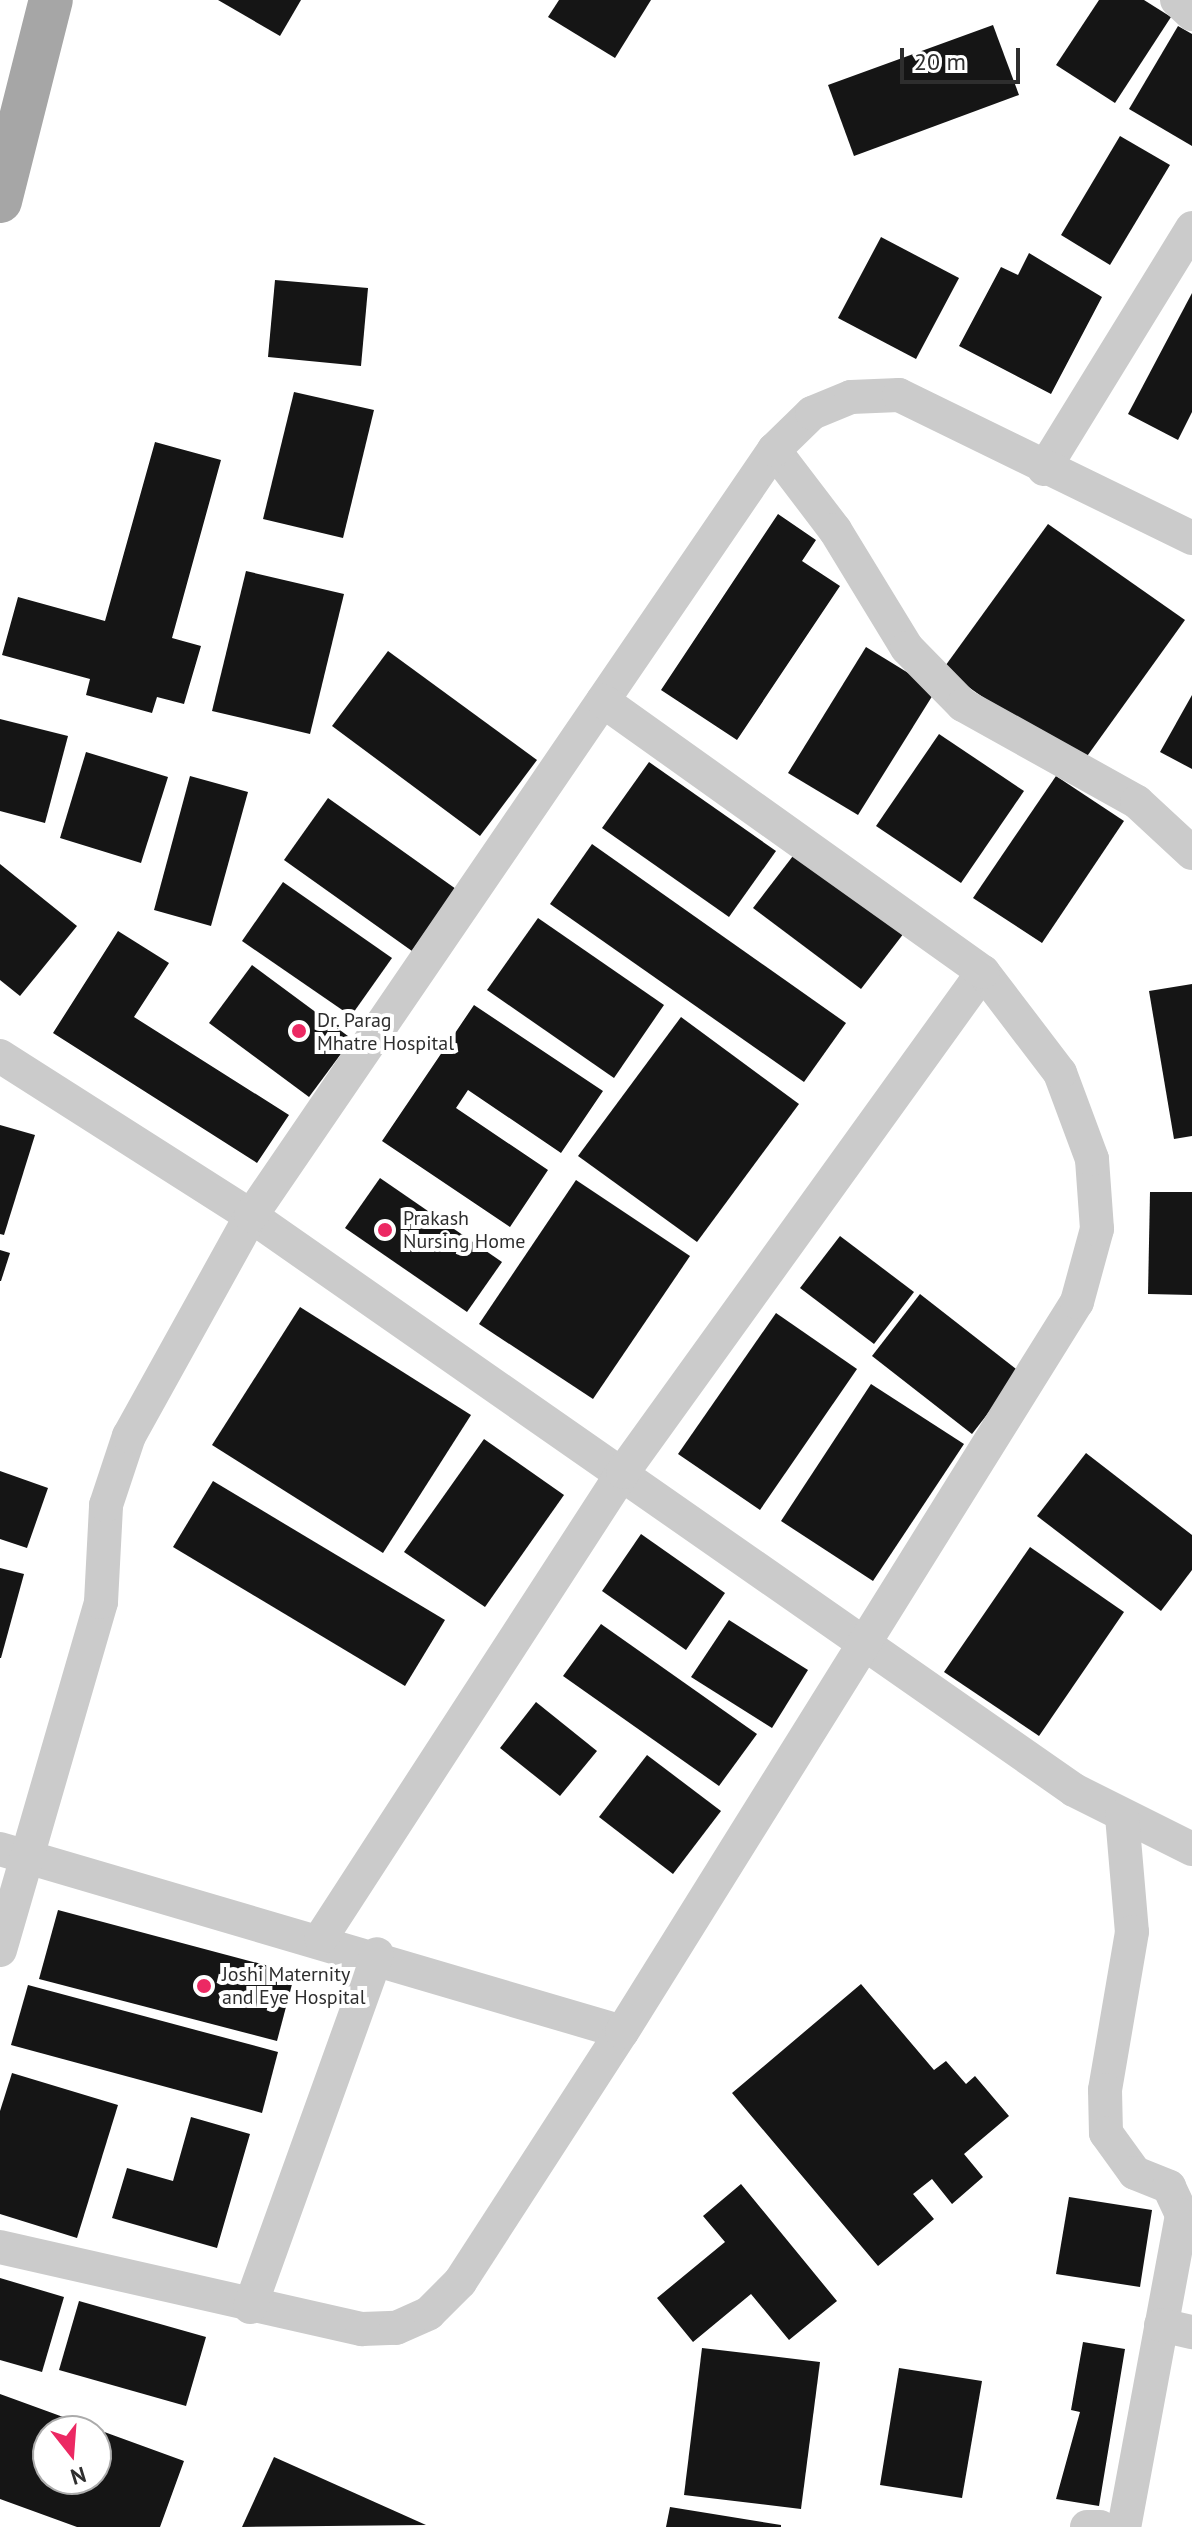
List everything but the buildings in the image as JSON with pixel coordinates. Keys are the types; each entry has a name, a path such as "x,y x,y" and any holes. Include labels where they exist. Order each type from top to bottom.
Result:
{"main road":[{"path":"0,201 51,0"}],"street":[{"path":"1177,0 1192,14"},
{"path":"1044,469 1192,228"},
{"path":"0,1950 12,1853 60,1759 101,1602 106,1505 129,1436 251,1216 774,450 812,413 851,397 899,395 1044,469 1192,538"},
{"path":"774,450 835,530 907,648 963,705 1137,802 1192,853"},
{"path":"0,2247 250,2307 362,2329 396,2328 429,2313 460,2282 622,2032 861,1644 1077,1302 1097,1229 1092,1159 1060,1073 983,972 603,701"},
{"path":"321,1938 623,1472 983,972"},
{"path":"0,1056 251,1216 623,1472 861,1644 1122,1816 1192,1849"},
{"path":"1122,1816 1132,1932 1105,2090 1106,2133 1135,2173 1169,2187 1182,2215 1176,2328 1124,2527"},
{"path":"12,1853 377,1954 622,2032"},
{"path":"250,2307 377,1954"},
{"path":"1087,2527 1100,2527"}],"place":[{"name":"Dr. Parag Mhatre Hospital","path":"299,1031"},
{"name":"Prakash Nursing Home","path":"385,1230"},
{"name":"Joshi Maternity and Eye Hospital","path":"204,1986"}]}
